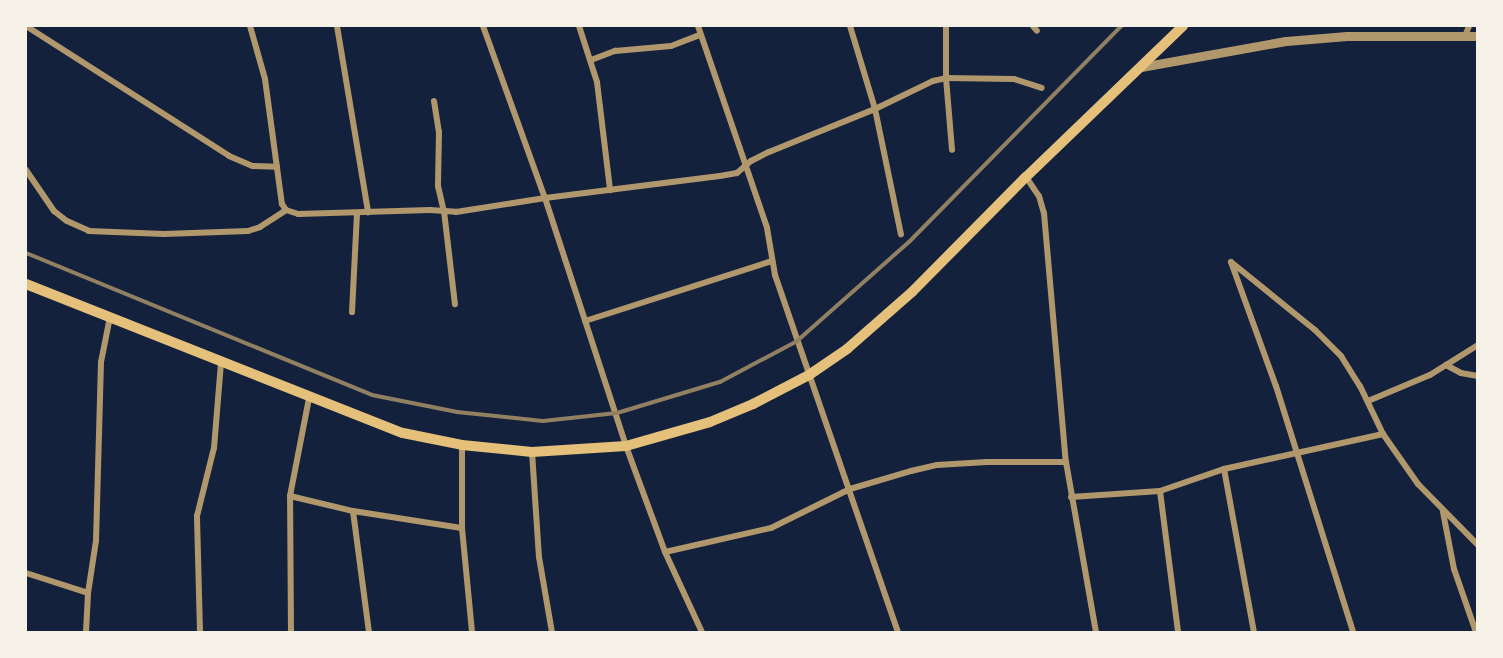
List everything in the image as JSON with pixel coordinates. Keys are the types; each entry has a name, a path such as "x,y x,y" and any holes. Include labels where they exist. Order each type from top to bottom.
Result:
{"main road":[{"path":"26,284 309,398 403,433 462,444 532,452 626,446 710,422 809,375 871,329 1183,26"}],"street":[{"path":"26,26 229,156 253,165 276,167"},
{"path":"250,26 265,79 280,199 286,210 298,214 456,212 737,173 769,152 875,109 924,85 946,78 1014,79 1042,88"},
{"path":"337,26 368,212"},
{"path":"483,26 544,198 626,446 665,552 702,633"},
{"path":"579,26 597,82 610,190"},
{"path":"698,26 767,228 772,261 809,375 898,633"},
{"path":"850,26 875,109 901,234"},
{"path":"946,26 946,78 952,150"},
{"path":"1465,36 1469,26"},
{"path":"591,60 633,48 659,49 700,35"},
{"path":"1141,67 1286,41 1347,36 1478,36"},
{"path":"434,100 439,132 438,186 444,211 455,304"},
{"path":"26,170 54,211 89,231 164,234 248,231 260,227 286,210"},
{"path":"1026,177 1039,196 1044,213 1066,462 1071,497 1082,541 1096,633"},
{"path":"352,312 357,213"},
{"path":"585,321 772,261"},
{"path":"1353,633 1276,386 1231,262 1315,330 1341,356 1368,401 1383,434 1418,484 1443,512 1478,545"},
{"path":"86,633 88,593 97,520 101,362 110,318"},
{"path":"1368,401 1446,365 1478,345"},
{"path":"200,633 197,516 214,448 221,363"},
{"path":"1446,365 1461,373 1478,375"},
{"path":"291,633 290,496 309,398"},
{"path":"1071,497 1160,491 1224,469 1383,434"},
{"path":"462,444 462,528 472,633"},
{"path":"532,452 538,557 552,633"},
{"path":"665,552 771,528 850,489 937,465 1066,462"},
{"path":"1224,469 1254,633"},
{"path":"1160,491 1178,633"},
{"path":"290,496 353,511 462,528"},
{"path":"353,511 369,633"},
{"path":"1443,512 1454,569 1476,633"},
{"path":"26,573 88,593"}],"railway":[{"path":"26,253 372,395 457,412 543,421 617,413 720,382 797,341 909,242 1121,26"}]}
